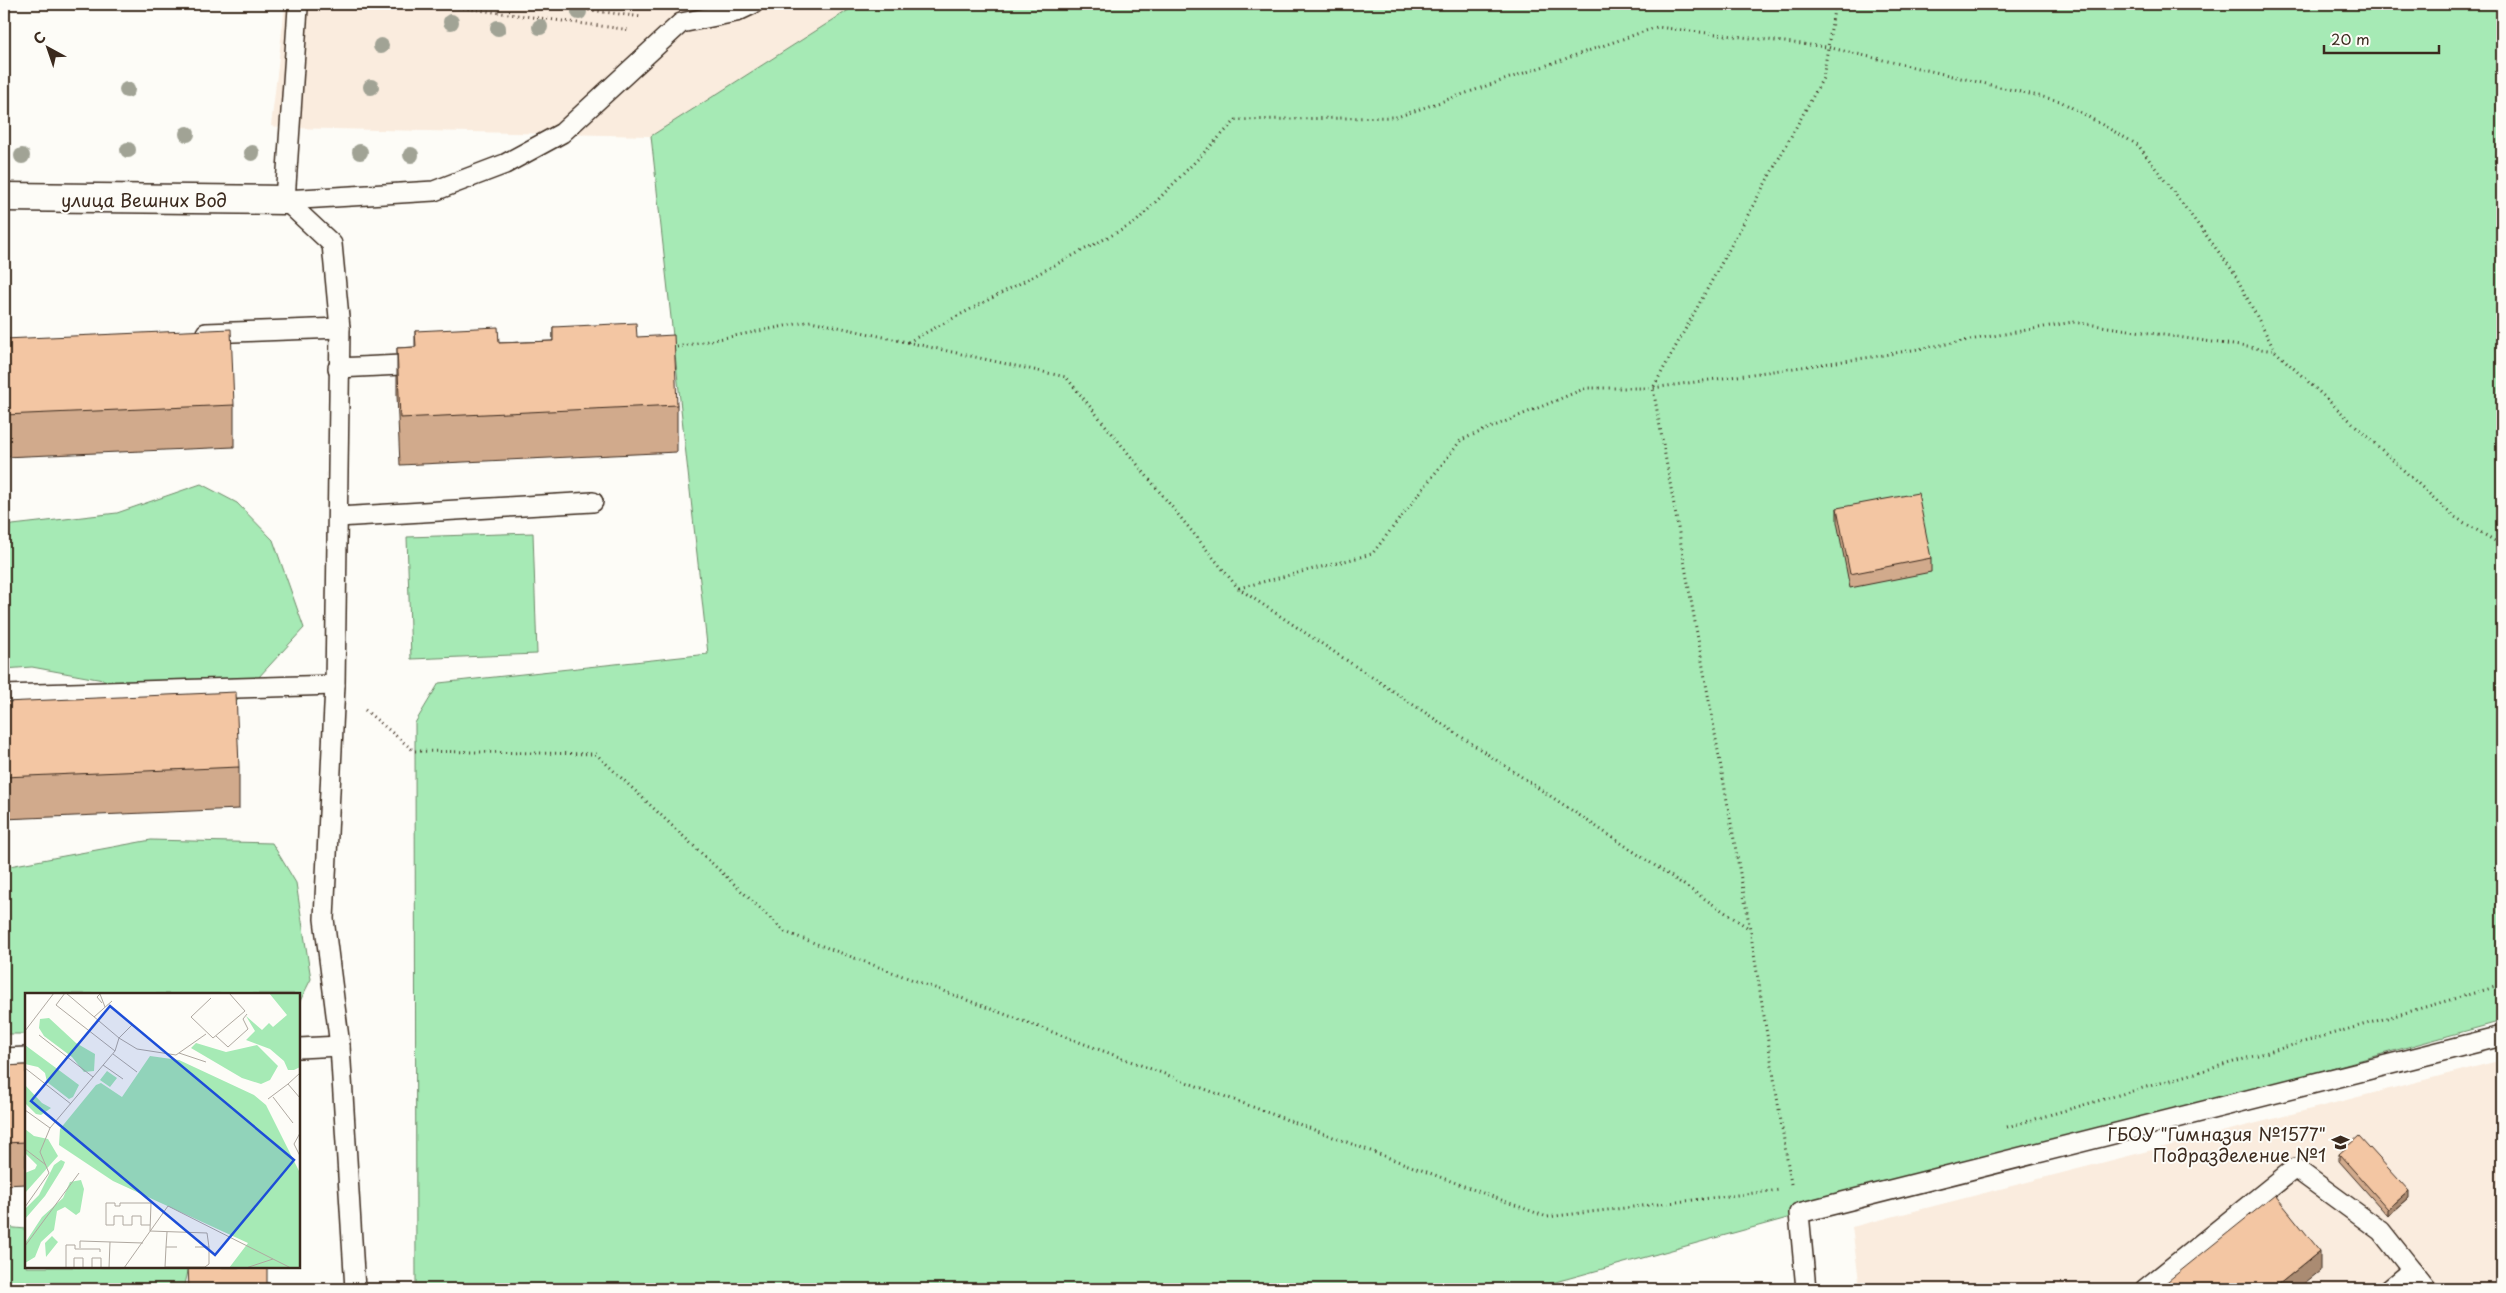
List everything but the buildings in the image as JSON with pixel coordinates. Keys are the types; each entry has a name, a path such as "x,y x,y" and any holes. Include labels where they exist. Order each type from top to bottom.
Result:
{"street":[{"name":"улица Вешних Вод","path":"4,198 285,200"}],"lane":[{"path":"285,200 434,190 505,164 562,133 674,29 736,12 753,4"},
{"path":"285,200 298,8"},
{"path":"285,200 332,244 340,328 335,686 324,919 340,1046 355,1289"},
{"path":"192,333 340,328"},
{"path":"338,368 438,363"},
{"path":"338,517 593,502"},
{"path":"4,695 335,686"},
{"path":"1806,1289 1799,1213 2502,1036"},
{"path":"300,1048 340,1046"},
{"path":"4,1058 25,1057"},
{"path":"2145,1289 2295,1168 2381,1231 2427,1289"},
{"path":"2389,1289 2412,1270"}],"path":[{"path":"433,4 674,29"},
{"path":"544,4 674,29"},
{"path":"1792,1189 1750,929 1653,388 1823,78 1835,4"},
{"path":"908,342 1135,223 1236,120 1397,117 1657,27 1827,47 2060,101 2138,145 2233,271 2275,351 2453,516 2502,545"},
{"path":"666,350 811,321 1066,377 1238,588 1750,929"},
{"path":"1238,588 1372,554 1461,440 1586,388 1653,388 1872,357 2073,322 2275,351"},
{"path":"335,686 414,751 596,754 785,932 1547,1217 1782,1190"},
{"path":"2003,1128 2502,985"}],"shaded area":[{"path":"270,4 858,4 651,136 289,128 271,126 285,6"},
{"name":"ГБОУ \"Гимназия №1577\" Подразделение №1","path":"2502,1060 2502,1289 1860,1289 1852,1227"}],"green space":[{"path":"858,4 2502,4 2502,1021 1530,1289 416,1289 415,723 439,683 708,654 651,136"},
{"path":"201,484 237,503 273,540 304,628 234,704 32,667 4,669 4,526 117,513"},
{"path":"533,533 537,654 411,659 407,537"},
{"path":"151,840 272,843 296,883 311,979 300,1001 300,993 25,993 25,1034 4,1034 4,867"},
{"path":"4,1227 25,1229 25,1268 189,1268 184,1289 4,1289"}],"place":[{"name":"ГБОУ \"Гимназия №1577\" Подразделение №1","path":"2340,1143"}]}
